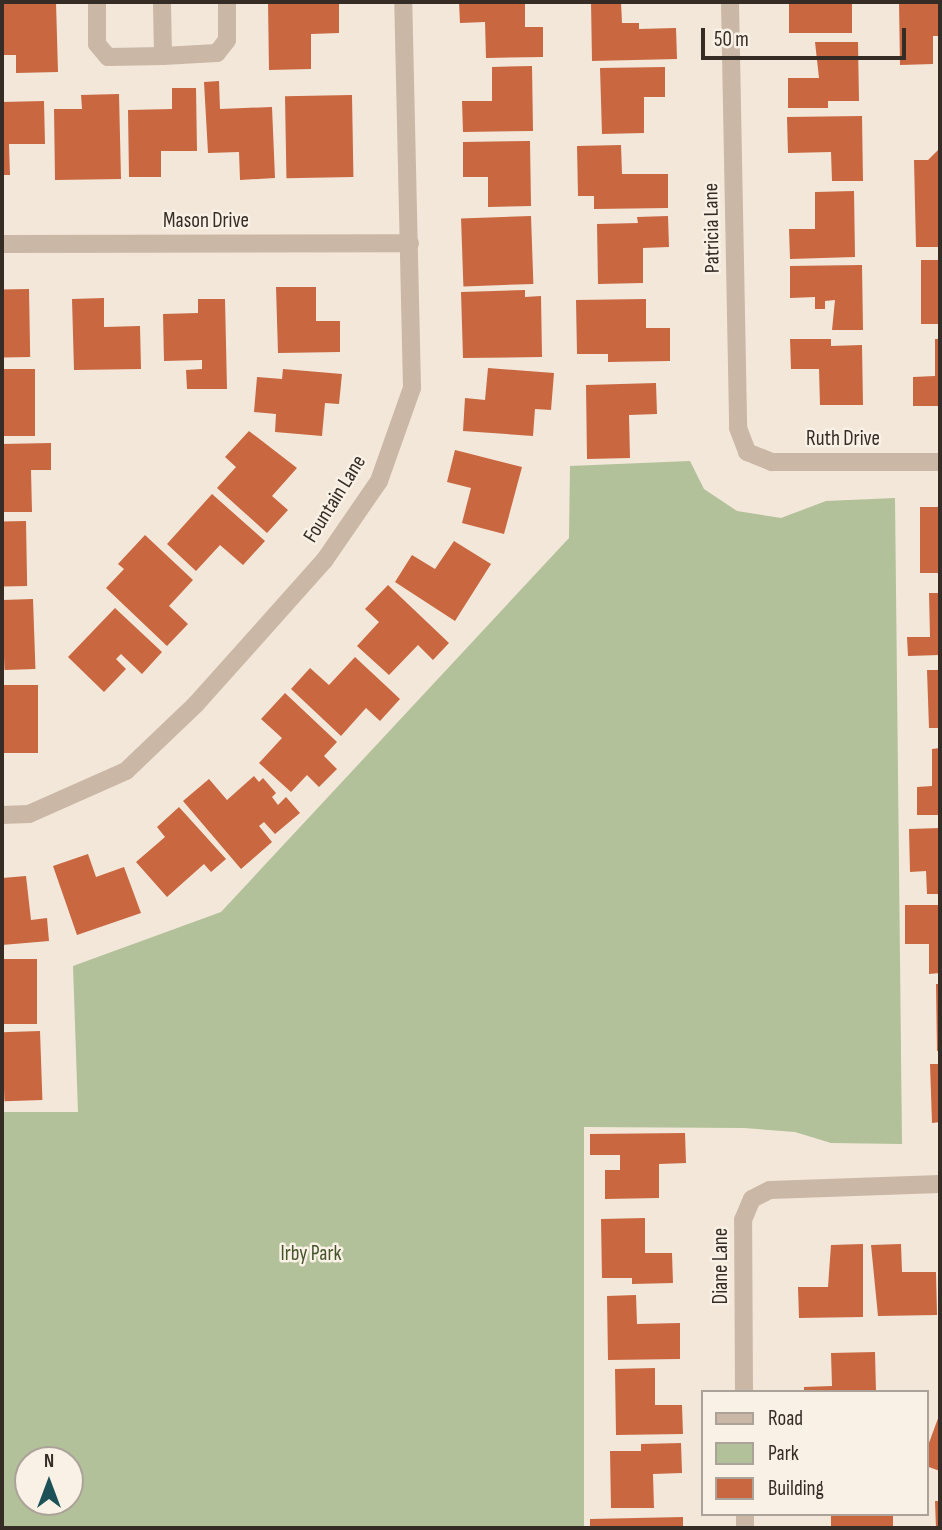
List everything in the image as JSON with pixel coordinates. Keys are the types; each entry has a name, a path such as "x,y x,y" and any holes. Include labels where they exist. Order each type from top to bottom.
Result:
{"street":[{"path":"97,2 97,44 108,57 217,53 227,40 227,2"},
{"path":"162,2 163,56"},
{"name":"Fountain Lane","path":"2,815 29,814 126,771 196,704 324,561 379,481 412,388 403,2"},
{"name":"Patricia Lane","path":"730,2 738,428 747,452"},
{"name":"Mason Drive","path":"2,244 410,243"},
{"name":"Ruth Drive","path":"747,452 772,462 940,462"},
{"name":"Diane Lane","path":"744,1390 743,1220 752,1199 770,1190 936,1184"}],"green space":[{"name":"Irby Park","path":"690,461 704,489 737,511 781,518 826,501 895,498 902,1144 831,1143 795,1132 744,1128 584,1127 584,1528 2,1528 2,1112 78,1112 73,966 221,912 569,538 570,466"}],"building":[{"path":"2,2 56,2 58,72 16,73 16,55 2,55"},
{"path":"268,2 339,2 339,33 311,34 311,69 269,70"},
{"path":"459,2 525,2 525,27 543,27 543,57 486,58 485,22 460,23"},
{"path":"591,2 621,2 622,23 639,23 639,29 676,28 677,59 592,61"},
{"path":"789,2 852,2 852,33 789,33"},
{"path":"899,2 940,2 940,36 933,36 933,64 900,65"},
{"path":"815,42 858,42 859,101 828,101 828,108 788,108 788,78 819,78"},
{"path":"532,66 533,131 463,132 462,101 492,101 492,67"},
{"path":"665,67 665,97 644,97 644,133 602,134 600,68"},
{"path":"219,81 220,109 272,107 275,178 240,180 239,152 208,153 204,82"},
{"path":"172,88 196,88 197,151 161,151 161,177 129,177 128,110 172,109"},
{"path":"119,94 121,179 55,180 54,109 82,109 81,95"},
{"path":"352,95 353,177 286,178 285,96"},
{"path":"44,101 45,144 9,144 10,175 2,175 2,102"},
{"path":"862,116 863,181 832,181 831,152 788,153 787,117"},
{"path":"530,141 531,206 488,207 488,177 463,177 463,142"},
{"path":"621,145 622,174 668,174 668,208 594,209 594,196 578,196 577,146"},
{"path":"940,148 940,247 916,247 914,160 928,160"},
{"path":"854,191 855,257 790,259 789,229 815,229 815,192"},
{"path":"531,216 533,284 463,286 461,218"},
{"path":"668,216 669,247 643,248 643,283 598,284 597,224 638,223 637,217"},
{"path":"921,260 940,260 940,324 921,324"},
{"path":"862,265 863,330 832,330 835,300 825,301 825,309 815,309 815,297 790,298 790,266"},
{"path":"276,287 316,287 316,321 340,321 340,352 278,353"},
{"path":"2,289 29,289 30,357 3,357"},
{"path":"525,290 525,297 541,296 542,357 463,358 461,292"},
{"path":"104,298 104,327 140,326 141,369 74,370 72,299"},
{"path":"198,299 225,299 227,389 187,389 186,370 202,369 202,360 164,361 163,314 198,313"},
{"path":"646,299 646,328 670,328 670,361 608,362 608,354 577,354 576,300"},
{"path":"790,339 831,339 831,346 862,345 863,405 820,405 819,369 791,369"},
{"path":"935,339 940,339 940,406 913,406 913,377 935,376"},
{"path":"488,368 554,373 551,410 535,409 533,436 463,431 465,398 485,400"},
{"path":"2,369 35,369 35,436 2,436"},
{"path":"283,369 342,374 339,404 325,403 322,436 275,432 276,414 254,412 257,377 282,379"},
{"path":"656,383 657,414 629,415 630,458 587,459 586,385"},
{"path":"249,431 297,468 272,496 288,510 267,533 217,488 236,467 225,457"},
{"path":"51,443 51,470 31,470 32,512 2,512 2,444"},
{"path":"455,450 522,467 504,534 462,523 471,488 447,482"},
{"path":"212,494 265,541 243,565 220,545 196,571 167,544"},
{"path":"920,507 940,507 940,573 920,573"},
{"path":"2,521 26,521 27,586 3,586"},
{"path":"145,535 193,580 169,606 188,624 167,646 106,588 124,569 118,564"},
{"path":"454,541 491,564 455,621 395,582 412,555 435,569"},
{"path":"388,585 449,643 433,660 418,645 389,675 357,646 379,622 365,609"},
{"path":"929,593 940,593 940,655 908,656 907,637 930,637"},
{"path":"33,599 35,669 4,670 2,600"},
{"path":"115,608 162,652 142,674 121,654 116,659 126,669 104,692 68,657"},
{"path":"355,657 400,699 380,721 366,708 341,736 291,689 310,668 329,685"},
{"path":"927,670 940,670 940,728 929,728"},
{"path":"2,685 38,685 38,753 2,753"},
{"path":"285,693 337,742 324,756 337,769 319,787 307,775 291,792 259,763 282,738 261,719"},
{"path":"940,748 940,815 917,815 917,787 932,786 932,749"},
{"path":"254,776 259,782 263,778 276,793 272,797 278,805 286,797 300,813 275,834 264,822 259,826 272,842 241,869 183,801 209,779 227,800"},
{"path":"179,807 226,859 211,872 204,864 167,897 136,862 165,837 157,827"},
{"path":"940,828 940,894 927,894 926,871 910,872 909,829"},
{"path":"88,854 96,877 124,867 141,913 77,935 53,866"},
{"path":"26,876 31,920 47,918 49,941 2,945 2,878"},
{"path":"905,905 940,905 940,973 929,974 929,944 905,944"},
{"path":"2,959 37,959 37,1024 2,1024"},
{"path":"936,984 940,984 940,1051 937,1051"},
{"path":"40,1031 42,1100 4,1101 2,1032"},
{"path":"930,1064 940,1064 940,1122 932,1123"},
{"path":"685,1133 686,1163 659,1164 659,1198 605,1199 605,1170 620,1170 620,1155 590,1155 590,1134"},
{"path":"645,1218 645,1253 672,1253 673,1283 632,1284 632,1278 602,1278 601,1219"},
{"path":"863,1244 863,1317 799,1318 798,1287 828,1287 831,1245"},
{"path":"901,1244 902,1272 936,1272 937,1315 878,1316 871,1245"},
{"path":"636,1295 637,1324 680,1323 680,1359 608,1360 607,1296"},
{"path":"875,1352 876,1390 804,1390 804,1387 832,1386 831,1353"},
{"path":"655,1368 655,1405 682,1405 683,1434 616,1435 615,1369"},
{"path":"940,1413 940,1471 928,1467 928,1446"},
{"path":"681,1443 682,1473 653,1474 654,1508 611,1508 610,1451 641,1451 641,1444"},
{"path":"935,1501 940,1501 940,1528 936,1528"},
{"path":"831,1516 893,1516 893,1528 831,1528"},
{"path":"683,1517 683,1528 590,1528 590,1519"}]}
